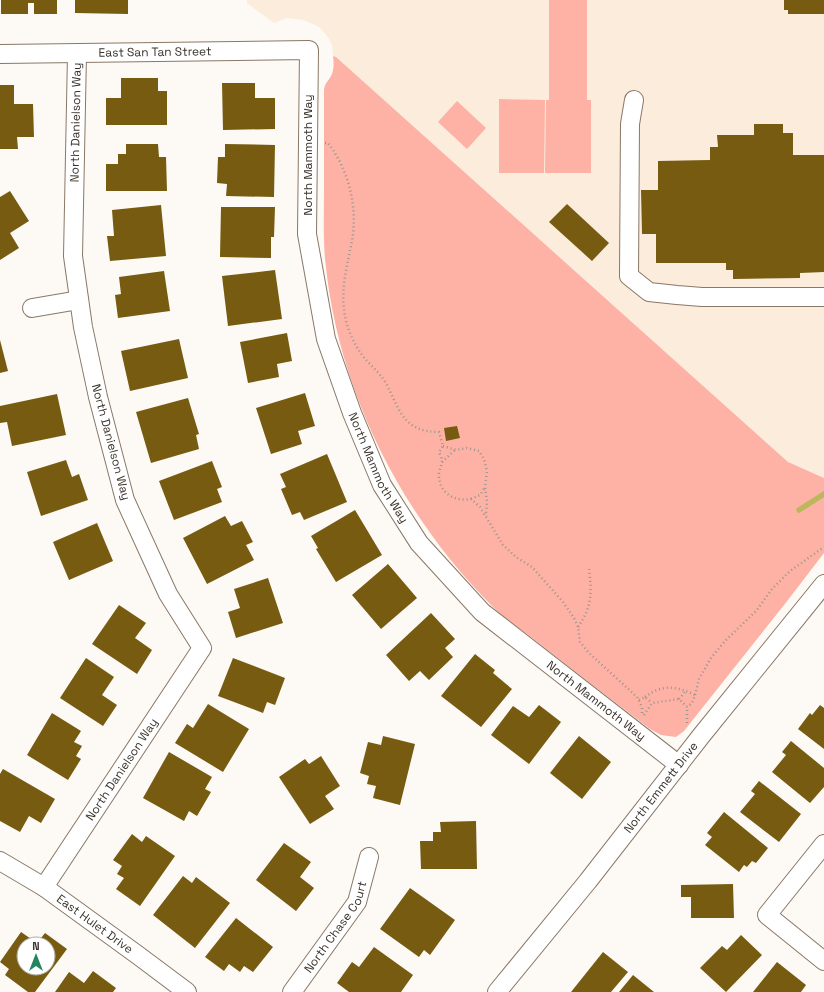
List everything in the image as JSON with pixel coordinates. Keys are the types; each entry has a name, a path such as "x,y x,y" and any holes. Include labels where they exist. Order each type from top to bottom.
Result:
{"street":[{"name":"East San Tan Street","path":"0,54 309,50"},
{"name":"North Mammoth Way","path":"309,50 307,234 326,340 352,413 382,485 419,543 482,612 679,765"},
{"name":"North Danielson Way","path":"44,887 202,648 168,594 125,500 98,397 83,327 73,256 77,54"},
{"path":"634,100 630,124 629,276 649,292 702,297 824,297"},
{"path":"32,308 79,300"},
{"name":"North Emmett Drive","path":"498,992 593,875 701,736 824,584"},
{"path":"824,844 767,915 824,961"},
{"name":"North Chase Court","path":"292,992 357,902 370,857"},
{"name":"East Hulet Drive","path":"0,861 44,887 187,992"}],"path":[{"path":"308,142 328,143 336,153 350,189 354,216 352,239 343,286 345,316 350,333 360,353 382,376 403,416 411,426 422,430 439,432 443,446 439,452 442,462"},
{"path":"443,446 456,450 467,448 479,451 484,459 487,470 485,487 487,501 486,516"},
{"path":"456,450 442,462 439,470 441,484 446,494 455,499 465,501 480,495 485,487"},
{"path":"471,499 480,507 503,545 516,557 532,567 563,602 574,618 578,627 580,642 589,653 639,700 642,707 642,716 652,703 679,699 686,691"},
{"path":"687,707 692,703 699,679 711,658 725,641 757,610 772,588 790,572 824,547"},
{"path":"578,627 586,615 590,600 591,585 589,569"},
{"path":"639,700 651,692 665,688 678,688 694,695"},
{"path":"645,697 652,703"},
{"path":"679,699 687,707 687,724 701,736"}],"shaded area":[{"path":"247,0 824,0 824,478 788,462 336,57 333,56 332,45 328,37 319,27 304,20 287,18 274,23 247,3"},
{"path":"549,0 587,0 587,100 591,100 591,173 545,173 546,100 549,100"},
{"path":"333,56 336,57 788,462 824,478 824,553 684,731 676,737 661,735 650,729 498,612 460,571 429,532 402,490 379,447 359,401 343,355 332,307 325,258 324,90 325,85 333,71"},
{"path":"499,99 545,100 544,173 499,173"},
{"path":"457,101 486,128 467,149 438,122"}],"building":[{"path":"1,0 57,0 57,14 34,14 34,3 28,3 28,14 1,14"},
{"path":"75,0 128,0 128,14 75,13"},
{"path":"784,0 824,0 824,14 788,14 788,10 784,10"},
{"path":"121,78 158,78 158,91 167,91 167,125 106,125 106,98 121,98"},
{"path":"222,83 255,83 255,98 275,98 275,129 223,130"},
{"path":"0,85 14,85 14,104 33,104 34,137 17,137 18,149 0,149"},
{"path":"754,124 783,124 783,133 793,133 793,155 824,155 824,272 800,273 800,278 733,279 733,270 726,270 726,263 656,263 656,234 642,234 641,190 658,190 658,161 710,160 710,147 718,147 717,135 754,135"},
{"path":"126,144 158,144 159,157 166,157 167,191 106,191 106,164 118,164 118,154 126,154"},
{"path":"225,144 275,145 274,197 226,196 227,184 217,183 218,157 225,157"},
{"path":"10,191 29,221 10,233 19,248 0,260 0,197"},
{"path":"567,204 609,243 592,261 549,222"},
{"path":"161,205 166,256 110,261 107,236 114,236 112,210"},
{"path":"221,207 275,207 274,237 271,237 271,258 220,257"},
{"path":"275,270 282,319 228,326 222,276"},
{"path":"164,271 170,311 118,318 115,295 121,294 119,277"},
{"path":"287,333 292,361 277,364 279,377 248,383 240,342"},
{"path":"179,339 188,378 130,391 121,351"},
{"path":"0,340 8,371 0,373"},
{"path":"305,393 315,426 298,431 302,444 271,454 256,408"},
{"path":"57,394 66,435 12,446 7,422 0,423 0,406"},
{"path":"188,398 199,434 196,435 199,449 151,463 136,412"},
{"path":"457,426 460,438 446,441 444,428"},
{"path":"327,454 347,502 304,520 300,512 292,515 281,489 286,487 280,474"},
{"path":"66,460 72,477 79,474 88,500 41,516 27,472"},
{"path":"212,461 222,487 217,489 222,502 174,520 159,481"},
{"path":"355,510 382,555 336,582 316,549 318,548 311,536"},
{"path":"225,516 231,526 242,521 253,542 246,545 254,560 207,584 183,538"},
{"path":"97,523 113,561 69,580 53,542"},
{"path":"388,564 417,598 381,629 352,595"},
{"path":"268,578 283,623 236,638 228,612 240,608 234,589"},
{"path":"119,605 146,623 135,638 152,650 137,674 92,644"},
{"path":"431,613 455,639 445,648 453,657 429,680 420,671 409,681 386,655"},
{"path":"475,654 495,670 493,673 512,689 481,727 441,696"},
{"path":"86,658 114,677 102,695 117,705 103,726 60,698"},
{"path":"233,658 285,678 275,705 267,702 263,713 218,696"},
{"path":"208,704 249,729 223,772 175,743 187,724 193,728"},
{"path":"539,705 561,722 529,764 491,735 513,706 529,717"},
{"path":"820,705 824,708 824,749 798,729 810,713 812,715"},
{"path":"52,713 81,731 74,742 82,746 76,756 81,759 68,780 27,755"},
{"path":"383,736 415,744 400,805 373,798 376,786 367,784 369,776 360,773 368,742 381,745"},
{"path":"579,736 611,762 582,799 550,773"},
{"path":"791,741 824,768 824,787 810,803 772,772 786,755 782,752"},
{"path":"169,752 212,777 205,789 211,792 197,816 189,811 184,821 143,798"},
{"path":"321,756 340,786 325,796 334,809 310,824 279,777 305,759 309,764"},
{"path":"3,769 55,799 41,823 29,816 20,832 0,821 0,774"},
{"path":"759,781 801,814 779,842 740,812 755,794 751,791"},
{"path":"724,812 768,848 756,863 752,861 747,867 744,865 739,872 705,845 712,837 707,833"},
{"path":"476,821 477,869 421,869 420,841 433,841 433,832 441,832 440,822"},
{"path":"132,834 142,842 146,836 175,856 140,906 116,889 124,878 117,874 122,866 113,860"},
{"path":"284,843 311,862 300,877 314,888 296,911 256,880"},
{"path":"183,876 192,883 196,877 230,903 195,948 153,915"},
{"path":"733,884 734,918 691,918 691,897 681,897 681,885"},
{"path":"410,888 455,920 430,955 424,950 419,957 380,929"},
{"path":"236,918 273,947 253,972 244,966 240,972 229,964 224,971 205,957"},
{"path":"21,932 27,936 18,936"},
{"path":"741,935 762,955 726,992 700,968 722,946 727,950"},
{"path":"16,939 16,976 47,976 35,992 28,992 5,975 9,969 0,962"},
{"path":"56,941 67,949 56,964"},
{"path":"374,947 413,975 401,992 349,992 337,983 352,962 359,967"},
{"path":"603,952 628,972 611,992 571,992"},
{"path":"777,962 806,985 801,992 753,992"},
{"path":"93,971 116,988 113,992 55,992 69,972 84,983"},
{"path":"633,975 654,992 619,992"}],"waterway":[{"path":"799,510 824,494"}]}
